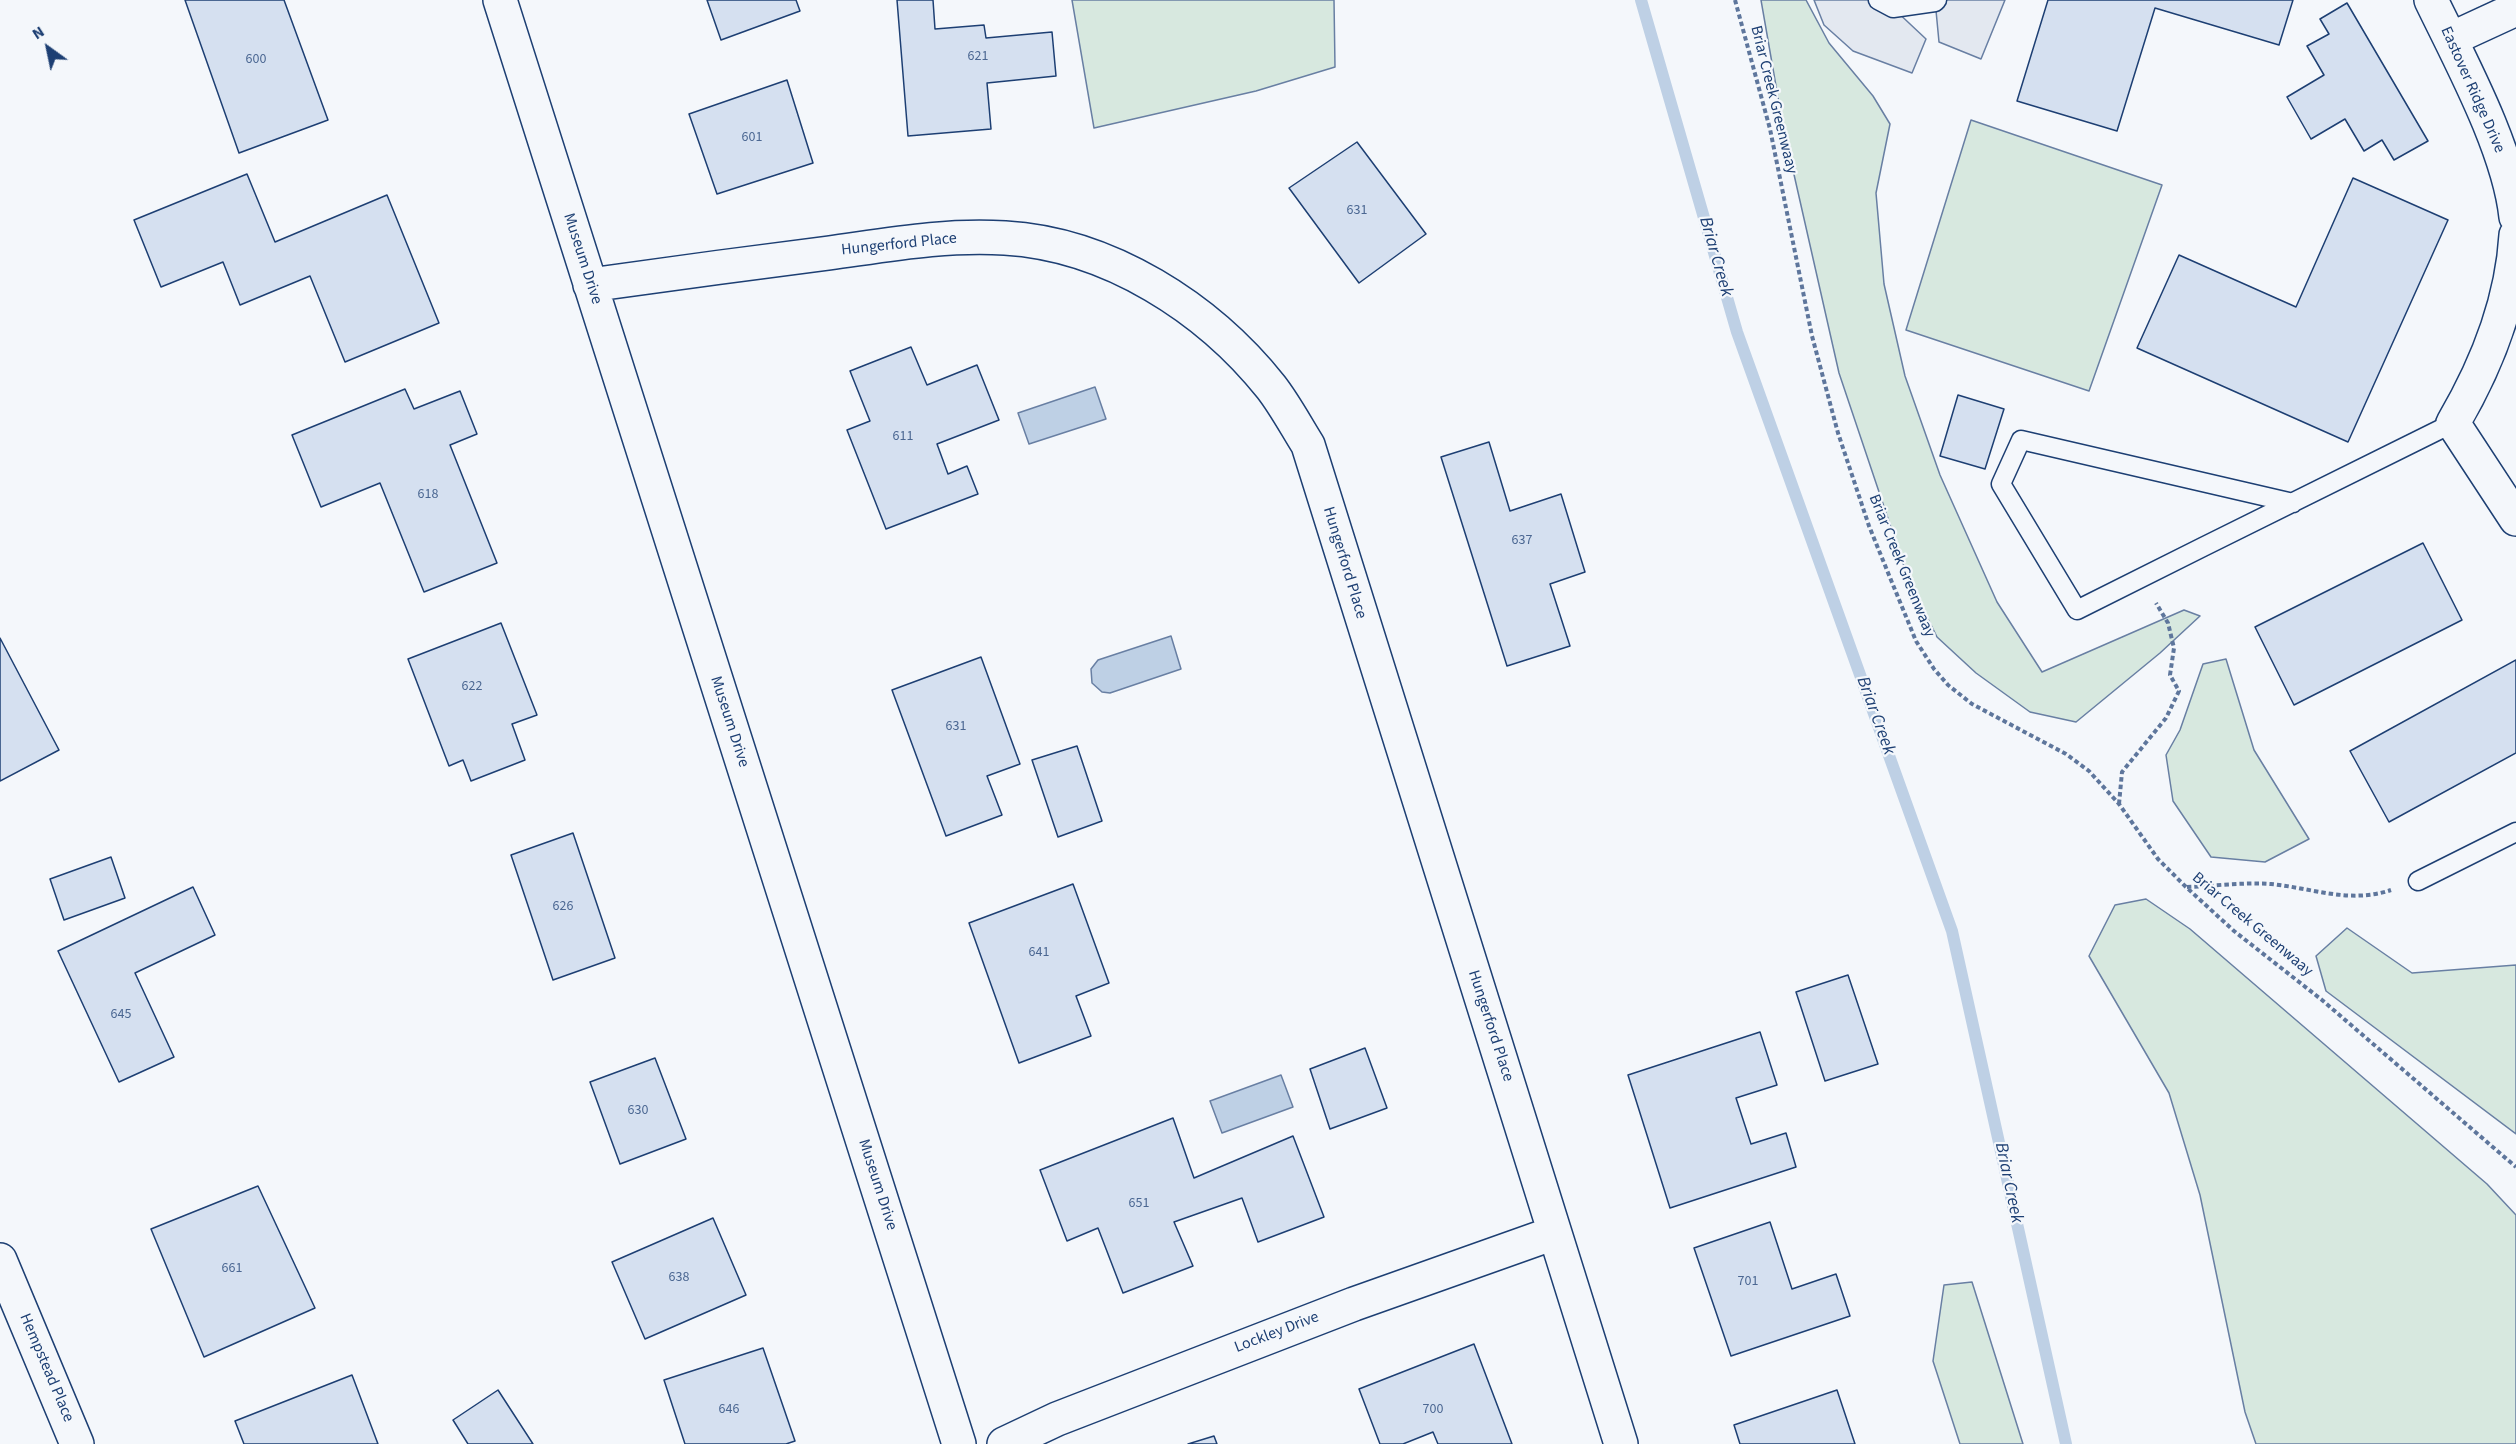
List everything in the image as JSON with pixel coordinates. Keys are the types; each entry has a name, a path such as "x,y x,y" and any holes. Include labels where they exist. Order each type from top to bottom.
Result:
{"street":[{"name":"Museum Drive","path":"500,0 959,1444"},
{"name":"Eastover Ridge Drive","path":"2432,0 2497,146 2513,191 2516,217"},
{"path":"2451,39 2516,9"},
{"name":"Hungerford Place","path":"590,285 942,237 1005,238 1038,242 1083,254 1145,280 1201,317 1227,338 1272,388 1308,445 1621,1444"},
{"path":"2516,245 2504,307 2478,380 2453,423 2516,519"},
{"name":"Lockley Drive","path":"1004,1444 1057,1419 1343,1308 1554,1233"},
{"name":"Hempstead Place","path":"0,1260 77,1444"}],"lane":[{"path":"1878,0 1893,8 1935,3 1936,0"},
{"path":"2293,503 2021,440 2001,484 2077,610 2140,578 2293,503 2453,423"},
{"path":"2418,881 2516,832"}],"path":[{"name":"Briar Creek Greenwaay","path":"1735,0 1770,129 1812,336 1838,433 1869,526 1916,641 1948,685 1972,704 2066,754 2089,771 2119,804 2158,860 2186,887 2234,931 2322,1000 2516,1167"},
{"path":"2119,804 2122,772 2166,718 2179,691 2170,675 2174,648 2168,623 2140,578"},
{"path":"2186,887 2270,884 2337,896 2366,896 2376,895 2418,881"}],"shaded area":[{"path":"1072,0 1334,0 1335,67 1256,91 1094,128"},
{"path":"1761,0 1806,0 1829,43 1873,96 1890,124 1876,193 1884,284 1905,376 1940,475 1997,602 2042,672 2184,610 2200,616 2160,653 2076,722 2030,712 1976,673 1937,637 1909,581 1839,373 1783,126"},
{"path":"1814,0 1890,0 1893,8 1926,39 1912,73 1853,51 1824,25"},
{"path":"1935,0 2005,0 1981,59 1939,42"},
{"path":"1971,120 2162,185 2089,391 1906,330"},
{"path":"2226,659 2254,750 2309,839 2265,862 2211,857 2173,801 2166,755 2180,730 2203,664"},
{"path":"2146,899 2190,929 2487,1184 2516,1215 2516,1444 2256,1444 2245,1412 2200,1195 2169,1093 2089,956 2115,905"},
{"path":"2347,928 2412,973 2516,965 2516,1134 2326,991 2316,956"},
{"path":"1972,1282 2023,1444 1960,1444 1933,1361 1944,1285"}],"water":[{"path":"1095,387 1106,419 1029,444 1018,413"},
{"path":"1171,636 1181,669 1110,693 1102,692 1092,683 1091,669 1098,660"},
{"path":"1281,1075 1293,1107 1222,1133 1210,1101"}],"building":[{"path":"185,0 284,0 328,120 239,153"},
{"path":"707,0 796,0 800,11 721,40"},
{"path":"897,0 933,0 935,29 984,25 986,38 1052,32 1056,76 987,83 991,129 908,136"},
{"path":"2048,0 2293,0 2279,45 2155,8 2117,131 2017,101"},
{"path":"2347,3 2428,141 2394,160 2382,140 2364,151 2345,119 2311,139 2287,97 2324,75 2307,46 2329,34 2320,19"},
{"path":"787,80 813,163 717,194 689,114"},
{"path":"1357,142 1426,234 1359,283 1289,188"},
{"path":"247,174 275,242 387,195 439,323 345,362 310,276 240,305 223,262 161,287 134,220"},
{"path":"2353,178 2448,220 2348,442 2137,348 2179,255 2296,307"},
{"path":"911,347 927,385 977,365 999,420 937,444 948,474 967,466 978,494 886,529 847,430 870,421 850,371"},
{"path":"405,389 414,409 460,391 477,434 450,445 497,563 424,592 380,483 321,507 292,435"},
{"path":"1958,395 2004,409 1985,469 1940,456"},
{"path":"1489,442 1510,511 1561,494 1585,572 1550,584 1570,646 1507,666 1441,457"},
{"path":"2423,543 2462,620 2294,705 2255,627"},
{"path":"501,623 537,715 512,724 525,760 471,781 463,760 449,766 408,659"},
{"path":"0,638 59,750 0,781"},
{"path":"981,657 1020,764 987,776 1002,815 946,836 892,690"},
{"path":"2516,660 2516,753 2389,822 2350,751"},
{"path":"1077,746 1102,821 1058,837 1032,760"},
{"path":"573,833 615,958 553,980 511,855"},
{"path":"111,857 125,898 64,920 50,879"},
{"path":"1073,884 1109,983 1076,996 1091,1036 1019,1063 969,923"},
{"path":"193,887 215,935 135,973 174,1057 119,1082 58,951"},
{"path":"1848,975 1878,1064 1825,1081 1796,992"},
{"path":"1760,1032 1777,1085 1736,1098 1751,1144 1786,1133 1796,1167 1670,1208 1628,1075"},
{"path":"1365,1048 1387,1108 1330,1129 1310,1069"},
{"path":"655,1058 686,1139 620,1164 590,1082"},
{"path":"1173,1118 1194,1178 1293,1136 1324,1217 1258,1242 1242,1198 1174,1222 1193,1266 1123,1293 1098,1228 1067,1241 1040,1170"},
{"path":"258,1186 315,1308 204,1357 151,1229"},
{"path":"713,1218 746,1295 645,1339 612,1262"},
{"path":"1770,1222 1792,1289 1836,1274 1850,1316 1731,1356 1694,1248"},
{"path":"1474,1344 1512,1444 1438,1444 1433,1432 1403,1444 1380,1444 1359,1389"},
{"path":"763,1348 795,1441 786,1444 685,1444 664,1380"},
{"path":"352,1375 378,1444 244,1444 235,1421"},
{"path":"498,1390 533,1444 468,1444 453,1420"},
{"path":"1837,1390 1855,1444 1740,1444 1734,1425"},
{"path":"1214,1436 1217,1444 1188,1444"}],"waterway":[{"name":"Briar Creek","path":"1641,0 1737,332 1952,931 2066,1444"}]}
